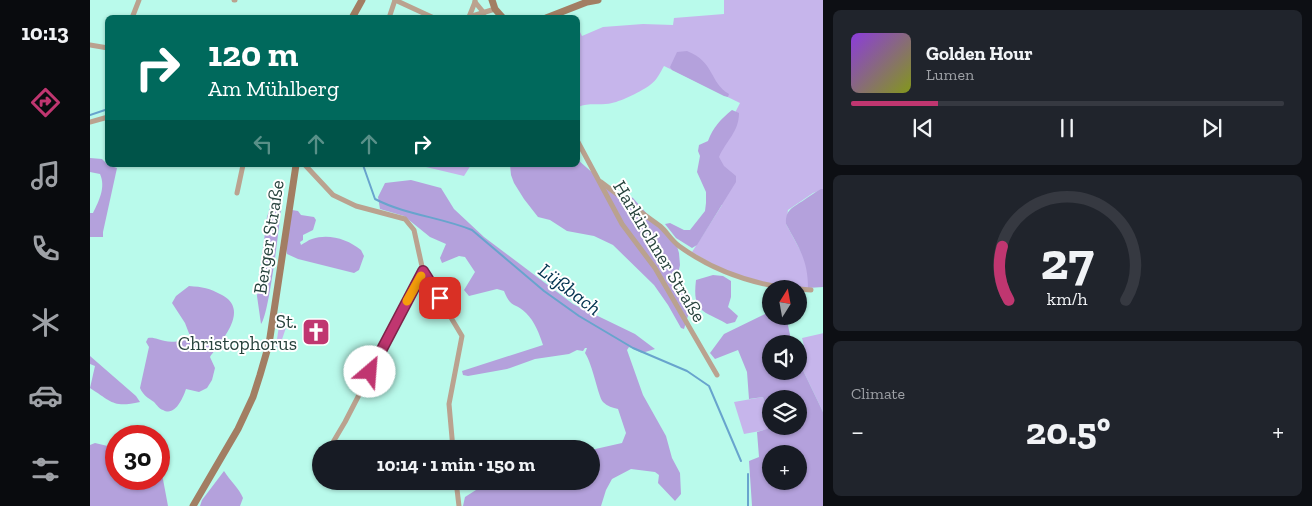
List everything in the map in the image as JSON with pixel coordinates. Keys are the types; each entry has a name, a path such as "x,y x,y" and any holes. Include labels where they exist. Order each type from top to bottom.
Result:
{"main road":[{"path":"353,15 360,0"},
{"path":"492,0 495,9 500,15"},
{"path":"554,15 587,2 598,0"},
{"name":"Berger Straße","path":"193,506 238,430 253,397 263,367 269,344 296,167"}],"street":[{"path":"133,15 139,0"},
{"path":"391,15 395,0 428,15"},
{"path":"475,1 484,13"},
{"path":"470,15 475,1"},
{"path":"476,15 495,9"},
{"path":"90,45 105,48"},
{"path":"90,122 105,118"},
{"name":"Harkirchner Straße","path":"580,146 622,224 655,268 717,375"},
{"path":"237,193 243,167"},
{"path":"306,167 333,195 356,206 405,220 414,230 423,271 462,336 449,404 452,440"},
{"path":"599,180 662,228 677,245 726,272 762,284"},
{"path":"334,440 423,271"},
{"path":"457,490 459,506"}],"shaded area":[{"path":"724,0 823,0 823,189 813,193 788,210 786,224 806,261 808,280 762,281 726,272 692,252 722,205 710,162 740,103 664,66 652,83 632,95 612,103 580,106 580,32 582,36 603,27 643,24 673,25 674,18 724,14"},
{"path":"687,51 703,61 718,84 729,94 728,97 672,70 670,67 677,52"},
{"path":"732,110 739,113 737,126 719,157 724,166 736,176 736,182 697,245 692,248 676,238 665,224 670,223 684,230 690,230 705,211 706,192 697,172 700,156 698,151 699,145 708,141 718,124"},
{"path":"90,158 102,159 105,162 105,167 117,168 103,237 90,237 90,213 93,213 101,194 102,179 100,174 90,172"},
{"path":"580,162 611,189 633,198 676,243 680,265 676,287 689,299 690,309 684,329 681,328 654,285 613,245 594,236 567,231 550,220 538,217 524,199 511,175 510,167 580,167"},
{"path":"426,167 470,167 464,176"},
{"path":"411,180 441,188 454,209 484,237 573,304 635,334 655,349 642,353 629,347 627,350 643,395 666,436 672,458 680,473 681,494 675,501 658,483 659,475 655,472 631,469 612,479 601,506 463,506 465,497 476,490 600,490 600,448 622,443 626,433 618,409 606,405 601,399 585,353 587,348 583,351 577,350 569,354 535,359 507,369 468,376 463,375 462,371 543,345 538,332 532,320 526,313 511,303 504,291 497,289 469,296 464,290 475,272 465,257 459,256 442,263 440,258 446,244 430,237 404,216 380,209 378,197 385,183"},
{"path":"823,189 823,287 808,288 808,278 804,262 799,247 786,224 786,219 791,209"},
{"path":"277,206 281,210 276,251 267,305 261,324 257,296 267,217 270,208"},
{"path":"292,210 298,211 301,215 314,217 316,220 313,230 303,235 303,240 300,242 301,245 318,237 344,240 361,250 364,256 359,270 354,273 298,259 287,254 286,249"},
{"path":"713,275 723,276 731,281 731,297 728,307 738,316 735,322 727,324 701,310 698,305 695,291 696,280"},
{"path":"189,286 206,288 222,295 230,301 234,309 234,317 226,334 210,357 215,368 212,380 207,388 199,392 186,389 178,406 171,411 167,411 159,408 140,388 149,347 146,342 148,338 155,338 175,342 190,336 185,323 172,303 176,296"},
{"path":"281,312 289,319 279,348 276,346"},
{"path":"762,315 762,325 788,325 790,335 762,335 762,380 807,379 823,412 823,506 752,506 749,461 759,457 757,432 762,431 762,435 807,435 807,390 762,390 762,397 749,399 747,372 738,350 715,359 710,353 724,334"},
{"path":"823,333 823,412 807,379 807,337"},
{"path":"90,356 136,396 140,402 118,404 90,388 95,366 90,364"},
{"path":"762,397 762,431 744,434 734,402"},
{"path":"95,443 105,445 105,490 165,490 168,506 90,506 90,445"},
{"path":"224,471 243,498 240,506 200,506 202,500"}],"waterway":[{"name":"Lüßbach","path":"90,115 105,110"},
{"name":"Lüßbach","path":"364,167 375,199 399,209 472,230 544,291 579,316 633,348 687,371 709,386 741,461"},
{"name":"Lüßbach","path":"748,474 748,506"}],"slow traffic":[{"path":"407,301 421,276"}],"place":[{"name":"St. Christophorus","path":"316,332"}],"route":[{"path":"370,372 423,271 440,298"}]}
